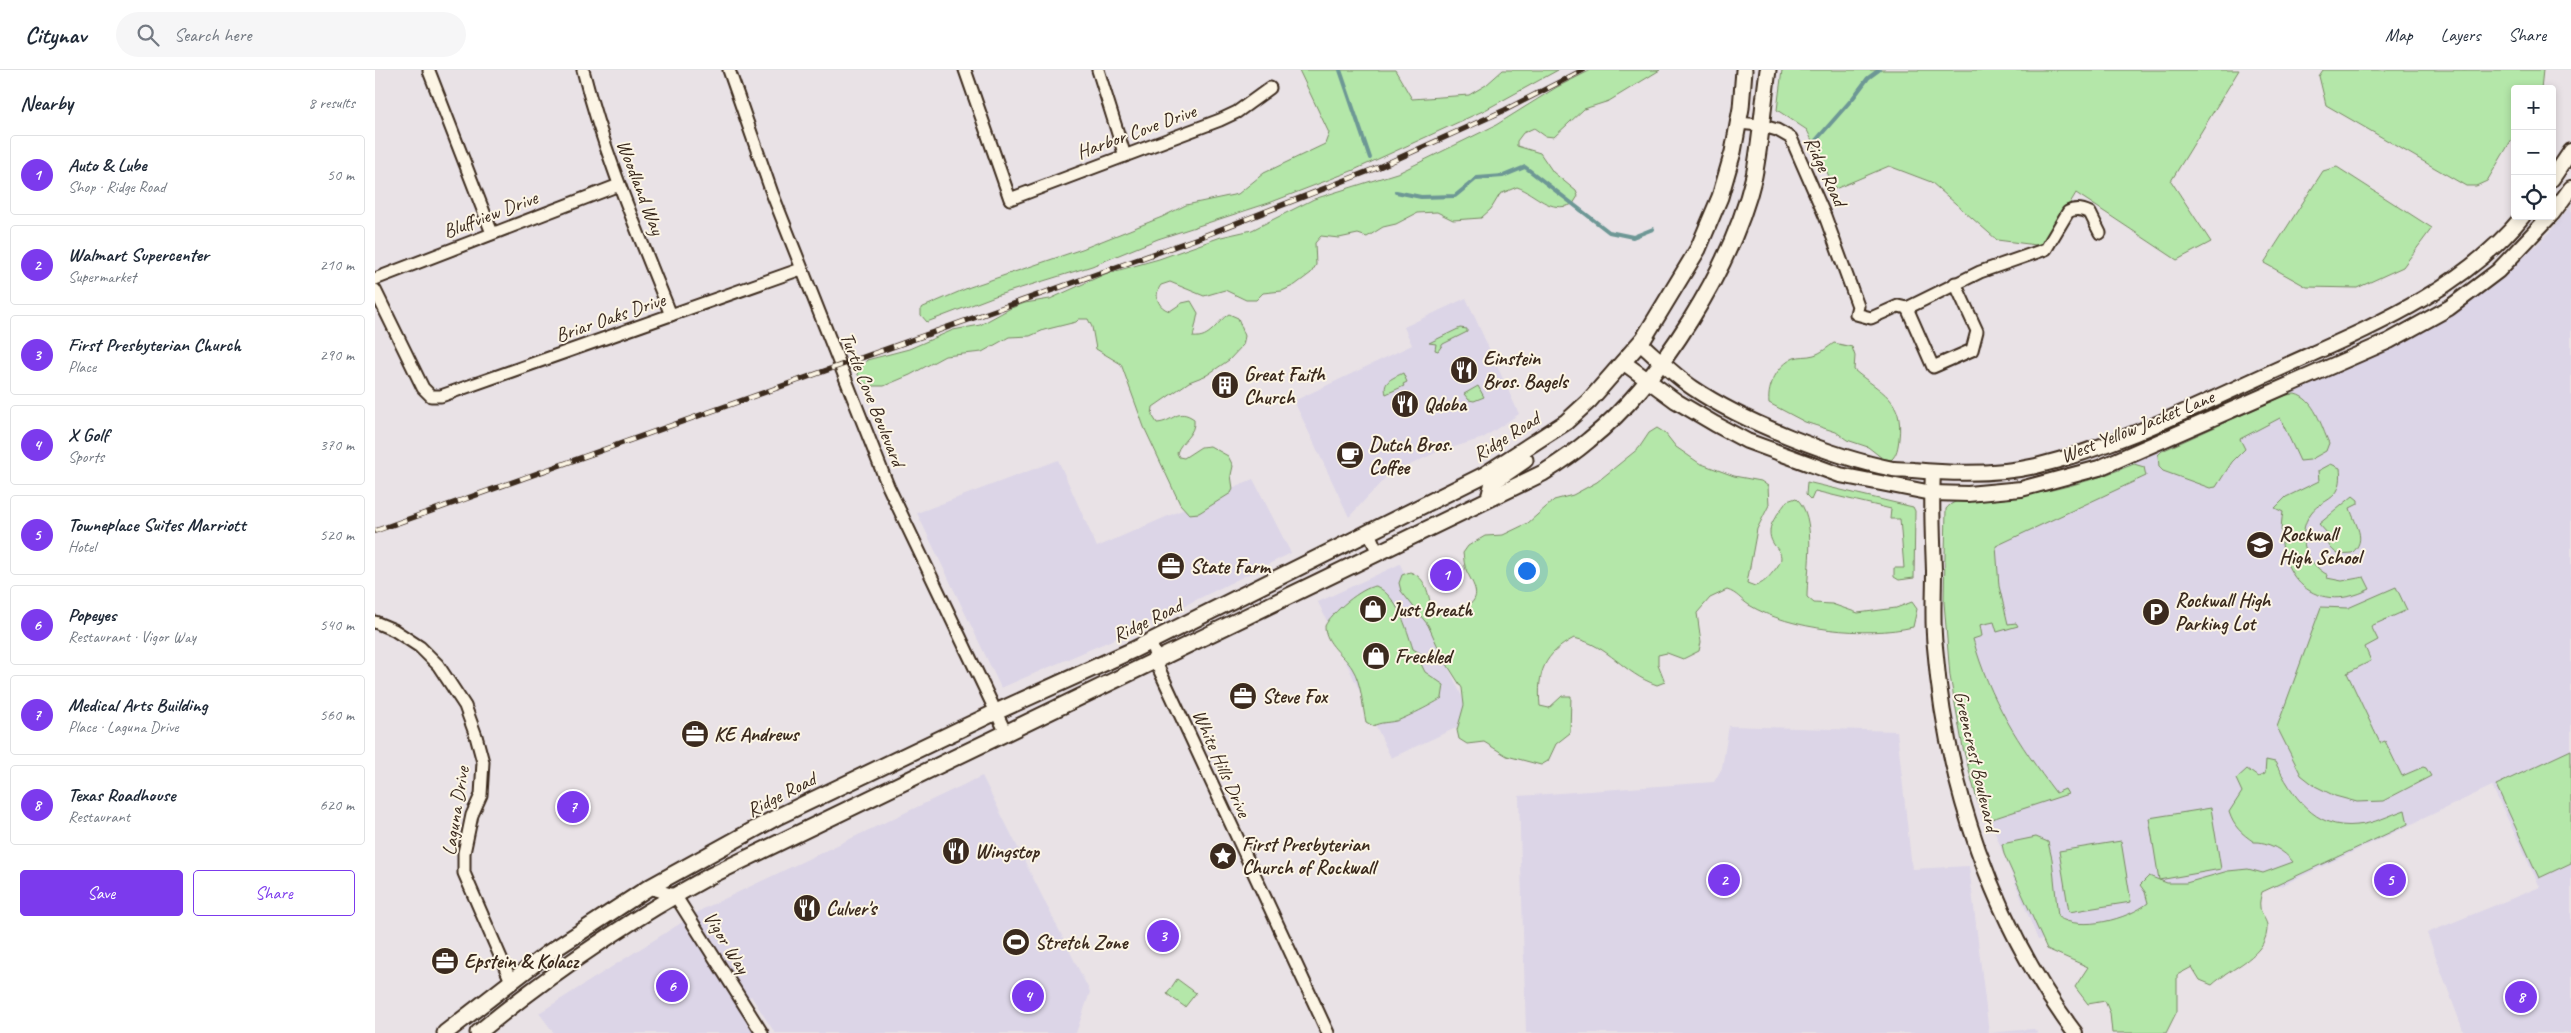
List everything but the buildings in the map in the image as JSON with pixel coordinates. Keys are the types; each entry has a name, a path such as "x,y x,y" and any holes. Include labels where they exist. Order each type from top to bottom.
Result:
{"main road":[{"name":"Ridge Road","path":"445,1033 511,981 606,914 648,888 777,817 996,712 1151,642 1369,533 1484,474 1566,422 1589,401 1640,343 1685,274 1720,196 1738,123 1744,70"},
{"name":"Ridge Road","path":"478,1033 565,966 614,932 675,895 791,835 1005,733 1377,551 1543,473 1591,439 1648,381 1709,289 1737,227 1753,177 1768,70"},
{"path":"1489,498 1495,480 1545,446 1566,422"}],"street":[{"name":"Woodland Way","path":"583,70 593,110 619,185 671,315"},
{"name":"Turtle Cove Boulevard","path":"729,70 801,269 888,486 1005,733"},
{"name":"Harbor Cove Drive","path":"965,70 1010,199 1237,112 1269,88"},
{"path":"1098,70 1125,156"},
{"path":"429,71 492,233"},
{"name":"Ridge Road","path":"1738,123 1760,125 1777,130 1791,138 1825,216 1858,306 1856,314 1871,318 1898,306 1907,308 1955,283 2046,249 2068,212 2072,210 2078,209 2090,213 2100,233"},
{"path":"2555,175 2571,150"},
{"name":"Bluffview Drive","path":"375,279 619,185"},
{"name":"West Yellow Jacket Lane","path":"2556,208 2571,188"},
{"name":"West Yellow Jacket Lane","path":"1640,343 1693,388 1784,434 1848,457 1896,470 1933,472 2001,471 2033,466 2073,456 2135,432 2359,331 2435,293 2475,263 2519,220"},
{"name":"West Yellow Jacket Lane","path":"1623,362 1676,402 1747,441 1840,475 1931,493 1969,494 2021,489 2087,472 2389,341 2449,308 2498,271 2546,220"},
{"name":"Briar Oaks Drive","path":"375,290 423,388 431,396 441,396 801,269"},
{"path":"1907,308 1933,367 1972,350 1977,331 1955,283"},
{"name":"Greencrest Boulevard","path":"1933,472 1931,493 1934,645 1948,738 1966,812 1992,885 2029,963 2075,1033"},
{"path":"1369,533 1377,551"},
{"name":"Laguna Drive","path":"375,622 394,630 420,647 439,665 465,706 483,762 481,795 472,815 464,853 464,873 511,981"},
{"name":"White Hills Drive","path":"1151,642 1155,660 1231,828 1328,1033"},
{"path":"648,888 675,895"},
{"name":"Vigor Way","path":"675,895 762,1033"}],"shaded area":[{"name":"Rockwall High School","path":"2571,205 2571,1033 2464,1033 2427,933 2540,887 2492,786 2281,886 2038,940 1986,810 1950,502 1952,500 2094,476 2121,466 2426,329 2502,277 2550,232"},
{"path":"1466,298 1519,414 1483,438 1435,453 1387,476 1349,517 1294,401 1412,345 1404,327"},
{"path":"1058,460 1097,547 1253,479 1291,553 1135,630 1001,688 917,513"},
{"path":"1400,564 1473,720 1391,758 1318,602"},
{"path":"1729,726 1897,731 1912,869 1969,866 1989,1033 1526,1033 1519,796 1714,782 1722,768"},
{"path":"982,776 1090,992 1076,1033 775,1033 751,996 736,1004 754,1033 554,1033 539,1013 703,909"},
{"path":"2034,1029 2038,1033 1989,1033"}],"green space":[{"path":"1299,70 1395,70 1412,99 1469,95 1486,85 1503,70 1558,70 1485,110 1354,170 1269,203 1158,239 1092,266 995,296 927,322 921,315 921,308 970,287 1082,249 1162,217 1186,205 1238,194 1264,173 1325,144 1329,133"},
{"path":"1591,70 1660,70 1609,101 1584,109 1554,137 1545,136 1534,128 1523,133 1517,141 1517,146 1540,153 1553,172 1576,191 1578,196 1573,204 1557,207 1550,205 1517,187 1500,194 1491,209 1481,218 1453,220 1437,212 1417,213 1396,224 1383,227 1367,237 1358,234 1339,238 1321,236 1315,243 1316,265 1311,273 1295,285 1282,291 1263,293 1256,300 1246,300 1225,290 1204,296 1170,282 1161,285 1157,297 1162,307 1170,311 1182,303 1191,301 1198,313 1193,337 1209,333 1229,314 1238,318 1245,336 1243,345 1229,360 1207,375 1189,382 1153,407 1152,415 1157,423 1183,414 1194,419 1191,433 1177,453 1179,457 1184,458 1201,447 1210,446 1228,456 1233,466 1231,475 1233,489 1231,493 1199,513 1189,514 1180,504 1144,427 1121,364 1096,349 1092,327 1088,319 1079,319 1076,322 1044,330 1030,336 1009,337 982,352 945,356 910,375 884,386 870,386 862,381 857,373 867,360 909,349 953,330 980,325 1011,308 1025,303 1050,299 1105,274 1159,259 1221,237 1252,230 1314,199 1400,172 1496,125 1557,87"},
{"path":"1782,70 2239,70 2171,181 2211,242 2177,260 2076,193 2044,246 1997,240 1931,182 1889,166 1835,189 1807,130 1777,110"},
{"path":"2323,70 2543,70 2541,85 2511,85 2511,141 2487,181 2476,186 2466,186 2326,105 2319,76"},
{"path":"2337,167 2432,228 2403,267 2357,288 2307,287 2264,263 2323,171"},
{"path":"1460,328 1467,329 1467,332 1443,344 1438,351 1435,350 1436,344 1429,343"},
{"path":"1834,343 1852,347 1855,356 1854,370 1889,398 1894,405 1900,425 1898,448 1891,460 1882,458 1868,447 1847,440 1836,432 1805,422 1769,403 1772,383 1783,365 1794,358 1817,354"},
{"path":"1403,373 1407,382 1403,384 1404,386 1386,394 1387,383 1392,378"},
{"path":"1478,386 1484,397 1474,401 1469,400 1464,394"},
{"path":"2295,394 2308,401 2317,414 2329,443 2326,451 2310,460 2300,461 2280,418 2240,439 2245,449 2232,462 2216,487 2210,488 2163,471 2159,467 2158,455 2162,451 2286,395"},
{"path":"1657,428 1665,433 1676,447 1699,463 1734,476 1761,481 1768,486 1769,505 1757,529 1747,583 1755,586 1761,583 1779,565 1781,555 1771,538 1771,527 1774,519 1787,501 1796,498 1803,507 1809,530 1807,597 1814,603 1832,604 1858,613 1896,608 1912,602 1917,609 1913,627 1874,632 1829,630 1807,626 1766,614 1727,590 1710,598 1697,613 1701,642 1699,651 1683,659 1667,653 1658,655 1658,664 1665,682 1657,685 1634,674 1607,653 1586,642 1574,638 1556,651 1549,658 1542,674 1539,694 1540,706 1549,708 1562,696 1571,696 1570,733 1556,744 1548,761 1541,765 1507,756 1484,742 1467,744 1459,739 1457,730 1464,705 1462,688 1443,658 1428,625 1401,591 1399,583 1402,575 1410,572 1420,578 1426,587 1432,610 1447,614 1454,613 1468,606 1475,598 1476,593 1464,562 1463,553 1468,546 1485,536 1503,535 1528,523 1554,500 1573,495 1597,482 1639,448 1649,433"},
{"path":"2134,464 2144,467 2146,476 1996,546 1999,586 2008,624 2016,623 2018,626 1997,632 1994,622 1980,625 1982,636 1973,639 1988,682 1997,701 2029,756 2056,793 2065,789 2068,794 1986,821 1976,796 1963,748 1950,676 1944,602 1946,509 1951,504 1965,499 2004,498 2054,490 2103,476"},
{"path":"2331,464 2340,468 2339,485 2335,494 2316,507 2306,522 2304,530 2305,548 2314,564 2328,575 2327,578 2342,581 2364,577 2370,589 2349,596 2330,597 2314,593 2300,584 2290,570 2284,553 2281,533 2283,512 2275,508 2286,497 2319,481 2318,471"},
{"path":"1807,482 1913,507 1915,511 1914,578 1899,580 1894,577 1894,568 1904,568 1900,519 1890,519 1891,509 1815,491 1811,500 1806,495"},
{"path":"2353,496 2358,500 2358,504 2350,508 2359,532 2359,542 2357,548 2352,553 2338,554 2329,545 2327,533 2319,524"},
{"path":"1376,586 1384,591 1396,605 1413,649 1425,656 1421,664 1425,672 1444,685 1442,698 1439,700 1399,720 1373,726 1366,722 1360,688 1355,674 1349,663 1331,644 1325,626 1347,602 1370,587"},
{"path":"2396,587 2407,610 2371,626 2378,640 2365,647 2371,661 2347,673 2380,743 2385,741 2402,776 2423,767 2426,768 2431,776 2383,801 2357,802 2335,796 2315,786 2301,775 2277,727 2321,607 2348,608"},
{"path":"2571,750 2571,863 2539,878 2496,785"},
{"path":"2266,760 2275,762 2297,798 2306,808 2328,822 2342,825 2357,825 2375,821 2405,810 2408,824 2262,892 2260,909 2267,925 2266,936 2262,945 2247,960 2212,985 2200,980 2192,967 2177,975 2177,1011 2166,1033 2112,1033 2110,1013 2105,1001 2088,1004 2075,987 2088,967 2047,949 2004,854 2002,844 2036,837 2048,842 2052,859 2058,917 2079,923 2104,922 2129,914 2148,903 2145,892 2140,885 2149,876 2167,883 2186,883 2228,871 2248,869 2263,873 2293,862 2275,848 2264,843 2254,842 2245,836 2236,826 2229,812 2242,792 2236,779 2247,769 2258,777 2265,774"},
{"path":"2211,808 2221,869 2159,880 2149,818"},
{"path":"2121,841 2131,902 2069,912 2059,851"},
{"path":"1177,979 1196,993 1185,1007 1167,994"}],"waterway":[{"path":"1340,70 1370,158"},
{"path":"1810,147 1868,78 1879,70"},
{"path":"1396,192 1421,197 1455,196 1477,178 1503,176 1525,167 1609,232 1633,237 1653,229"}],"railway":[{"path":"375,531 1201,237 1379,167 1505,110 1583,70"}],"place":[{"name":"Einstein Bros. Bagels","path":"1464,370"},
{"name":"Great Faith Church","path":"1225,385"},
{"name":"Qdoba","path":"1405,404"},
{"name":"Dutch Bros. Coffee","path":"1350,455"},
{"name":"Rockwall High School","path":"2260,545"},
{"name":"State Farm","path":"1171,566"},
{"name":"Auto & Lube","path":"1446,575"},
{"name":"Just Breath","path":"1373,609"},
{"name":"Rockwall High Parking Lot","path":"2156,612"},
{"name":"Freckled","path":"1376,656"},
{"name":"Steve Fox","path":"1243,696"},
{"name":"KE Andrews","path":"695,734"},
{"name":"Medical Arts Building","path":"573,807"},
{"name":"Wingstop","path":"956,851"},
{"name":"First Presbyterian Church of Rockwall","path":"1223,856"},
{"name":"Walmart Supercenter","path":"1724,880"},
{"name":"Towneplace Suites Marriott","path":"2390,880"},
{"name":"Culver's","path":"807,908"},
{"name":"First Presbyterian Church","path":"1163,936"},
{"name":"Stretch Zone","path":"1016,942"},
{"name":"Epstein & Kolacz","path":"445,961"},
{"name":"Popeyes","path":"672,986"},
{"name":"X Golf","path":"1028,996"},
{"name":"Texas Roadhouse","path":"2521,997"}]}
